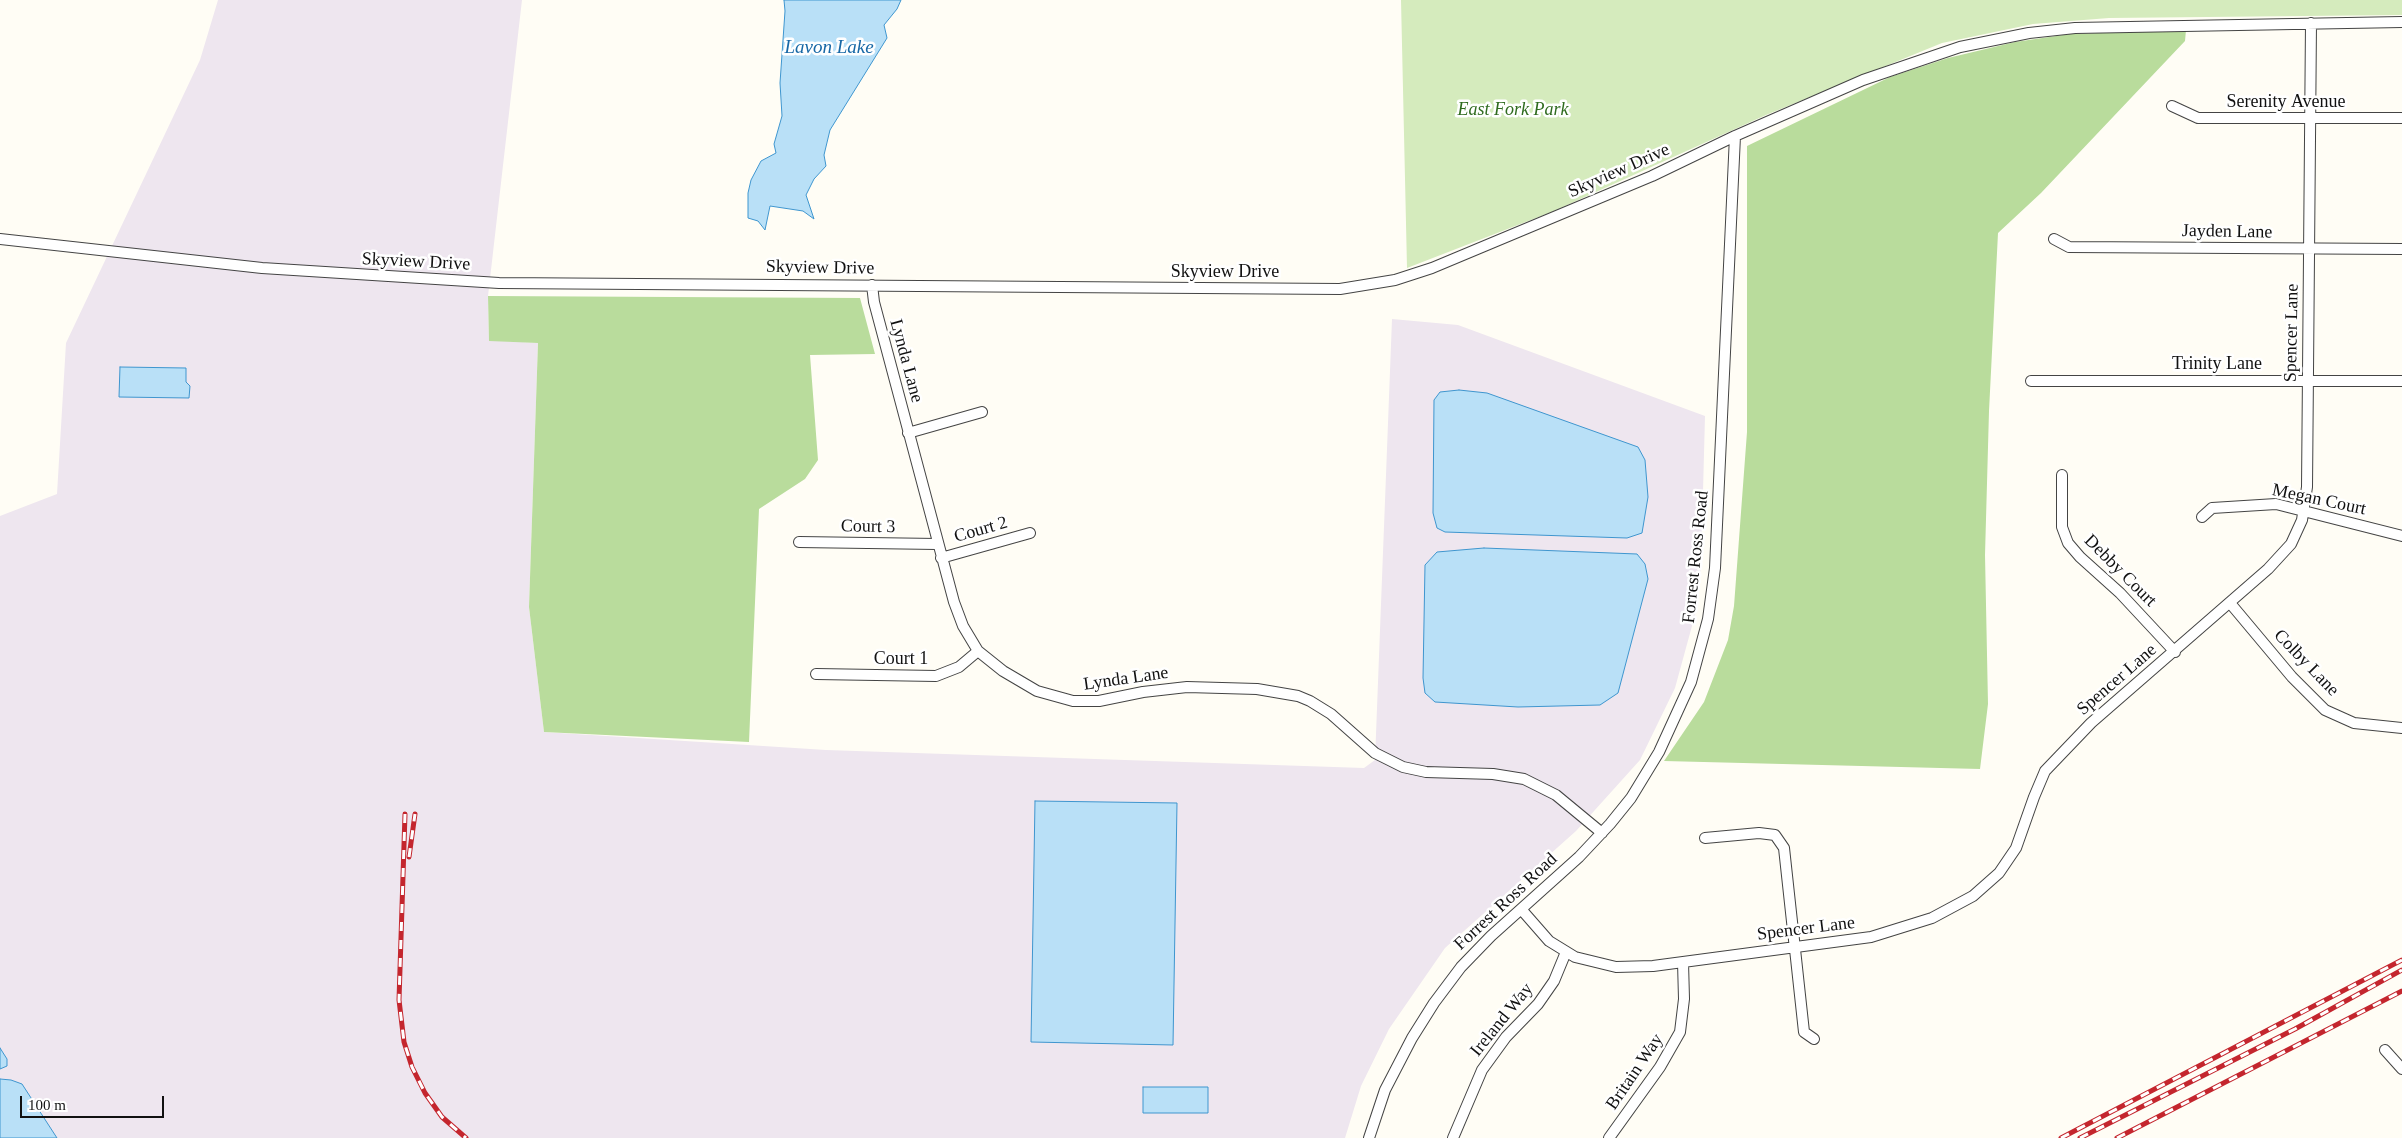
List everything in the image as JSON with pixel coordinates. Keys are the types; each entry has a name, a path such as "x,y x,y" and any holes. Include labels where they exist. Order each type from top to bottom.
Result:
{"street":[{"name":"Skyview Drive","path":"0,239 262,268 499,283 1340,289 1368,286 1395,280 1469,253 1652,176 1735,136 1897,67 1980,41 2075,28 2402,22"},
{"name":"Spencer Lane","path":"1521,909 1550,941 1575,957 1616,967 1683,962 1871,937 1932,918 1973,896 1999,873 2016,848 2045,771 2091,723 2268,570 2291,544 2305,510 2311,24"},
{"name":"Serenity Avenue","path":"2172,106 2198,118 2402,118"},
{"name":"Forrest Ross Road","path":"1369,1138 1385,1090 1423,1020 1461,967 1490,936 1602,833 1631,798 1670,730 1691,682 1708,619 1715,568 1735,136"},
{"name":"Jayden Lane","path":"2054,239 2069,247 2402,249"},
{"name":"Lynda Lane","path":"872,285 874,302 937,544 959,616 978,651 1003,671 1037,691 1073,701 1099,701 1143,692 1186,687 1257,689 1298,696 1331,714 1375,753 1403,767 1426,772 1493,774 1524,779 1556,795 1602,833"},
{"name":"Trinity Lane","path":"2031,381 2402,381"},
{"path":"908,433 982,412"},
{"name":"Debby Court","path":"2062,475 2062,527 2068,543 2080,557 2120,592 2174,652"},
{"name":"Megan Court","path":"2202,517 2212,508 2276,504 2402,536"},
{"name":"Court 2","path":"941,558 1030,533"},
{"name":"Court 3","path":"799,542 937,544"},
{"name":"Colby Lane","path":"2230,603 2292,677 2325,710 2354,723 2402,728"},
{"name":"Court 1","path":"816,674 936,676 959,667 978,651"},
{"path":"1705,838 1759,833 1775,836 1784,848 1804,1032 1814,1039"},
{"name":"Ireland Way","path":"1453,1138 1482,1070 1506,1037 1538,1004 1554,981 1566,952"},
{"name":"Britain Way","path":"1609,1138 1660,1067 1680,1032 1684,999 1683,962"},
{"path":"2385,1050 2402,1069"}],"shaded area":[{"path":"218,0 522,0 488,296 489,340 538,343 529,607 544,732 826,750 1364,768 1375,760 1392,319 1458,325 1705,416 1701,567 1695,615 1675,688 1640,760 1576,831 1445,948 1389,1029 1361,1086 1345,1138 0,1138 0,516 57,494 66,343 200,60"}],"green space":[{"name":"East Fork Park","path":"1401,0 2402,0 2402,15 2109,18 2033,24 1942,43 1766,115 1554,211 1407,268"},
{"path":"2186,30 2185,41 2041,193 1998,233 1989,411 1985,555 1988,704 1980,769 1664,761 1704,702 1728,640 1734,606 1747,432 1747,146 1890,77 1948,58 2015,42 2070,34"},
{"path":"488,296 860,298 875,354 810,355 818,460 805,479 759,509 749,742 544,732 529,607 538,343 489,341"}],"water":[{"name":"Lavon Lake","path":"784,0 901,0 897,9 884,25 887,38 830,130 824,155 826,166 814,179 806,195 814,219 803,211 770,206 765,230 758,221 748,218 748,193 751,180 761,161 776,153 774,144 782,116 780,83 785,11"},
{"path":"120,367 186,368 186,382 190,386 189,398 119,397"},
{"path":"1459,390 1487,393 1638,447 1645,460 1648,497 1642,533 1627,538 1445,532 1437,528 1433,513 1434,400 1440,392"},
{"path":"1484,548 1637,554 1645,564 1648,579 1618,693 1600,705 1518,707 1435,702 1425,693 1423,678 1425,565 1437,552"},
{"path":"1035,801 1177,803 1173,1045 1031,1042"},
{"path":"0,1048 7,1059 7,1066 0,1069"},
{"path":"0,1079 22,1084 57,1138 0,1138"},
{"path":"1143,1087 1208,1087 1208,1113 1143,1113"}],"railway":[{"path":"405,814 399,1000 404,1042 412,1067 425,1093 442,1117 466,1138"},
{"path":"409,857 415,814"},
{"path":"2061,1138 2402,960"},
{"path":"2080,1138 2295,1029 2402,970"},
{"path":"2117,1138 2402,991"}]}
